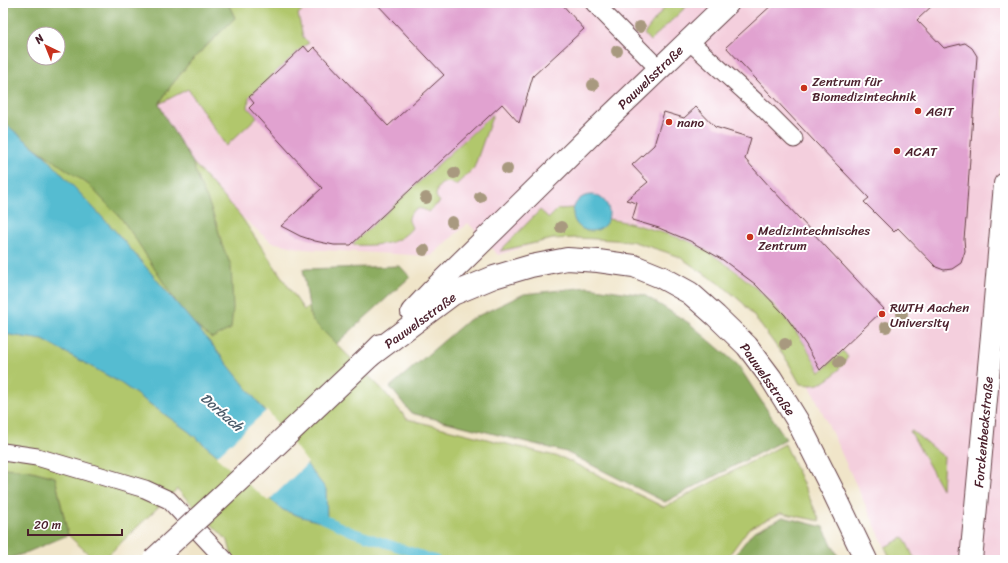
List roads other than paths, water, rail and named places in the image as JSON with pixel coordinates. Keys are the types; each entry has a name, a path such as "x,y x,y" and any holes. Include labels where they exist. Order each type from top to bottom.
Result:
{"street":[{"name":"Pauwelsstraße","path":"153,560 368,359 432,291 603,122 728,3"},
{"name":"Forckenbeckstraße","path":"970,560 1005,184"},
{"name":"Pauwelsstraße","path":"368,359 454,294 494,277 531,266 568,259 634,266 661,277 690,293 747,346 797,420 866,560"}],"lane":[{"path":"594,3 659,69"},
{"path":"688,40 765,110 794,139"},
{"path":"3,452 37,456 145,489 169,500 226,560"}],"water":[{"path":"3,122 45,156 117,233 213,346 326,489 327,518 324,523 283,510 188,431 119,382 43,340 3,334"},
{"path":"594,195 604,200 608,206 608,220 604,226 598,230 588,231 578,226 574,220 573,210 578,200 584,196"}],"waterway":[{"name":"Dorbach","path":"315,515 352,532 436,560"}],"place":[{"name":"Zentrum für Biomedizintechnik","path":"804,88"},
{"name":"AGIT","path":"918,111"},
{"name":"nano","path":"669,122"},
{"name":"ACAT","path":"897,151"},
{"name":"Medizintechnisches Zentrum","path":"750,237"},
{"name":"RWTH Aachen University","path":"882,314"}]}
